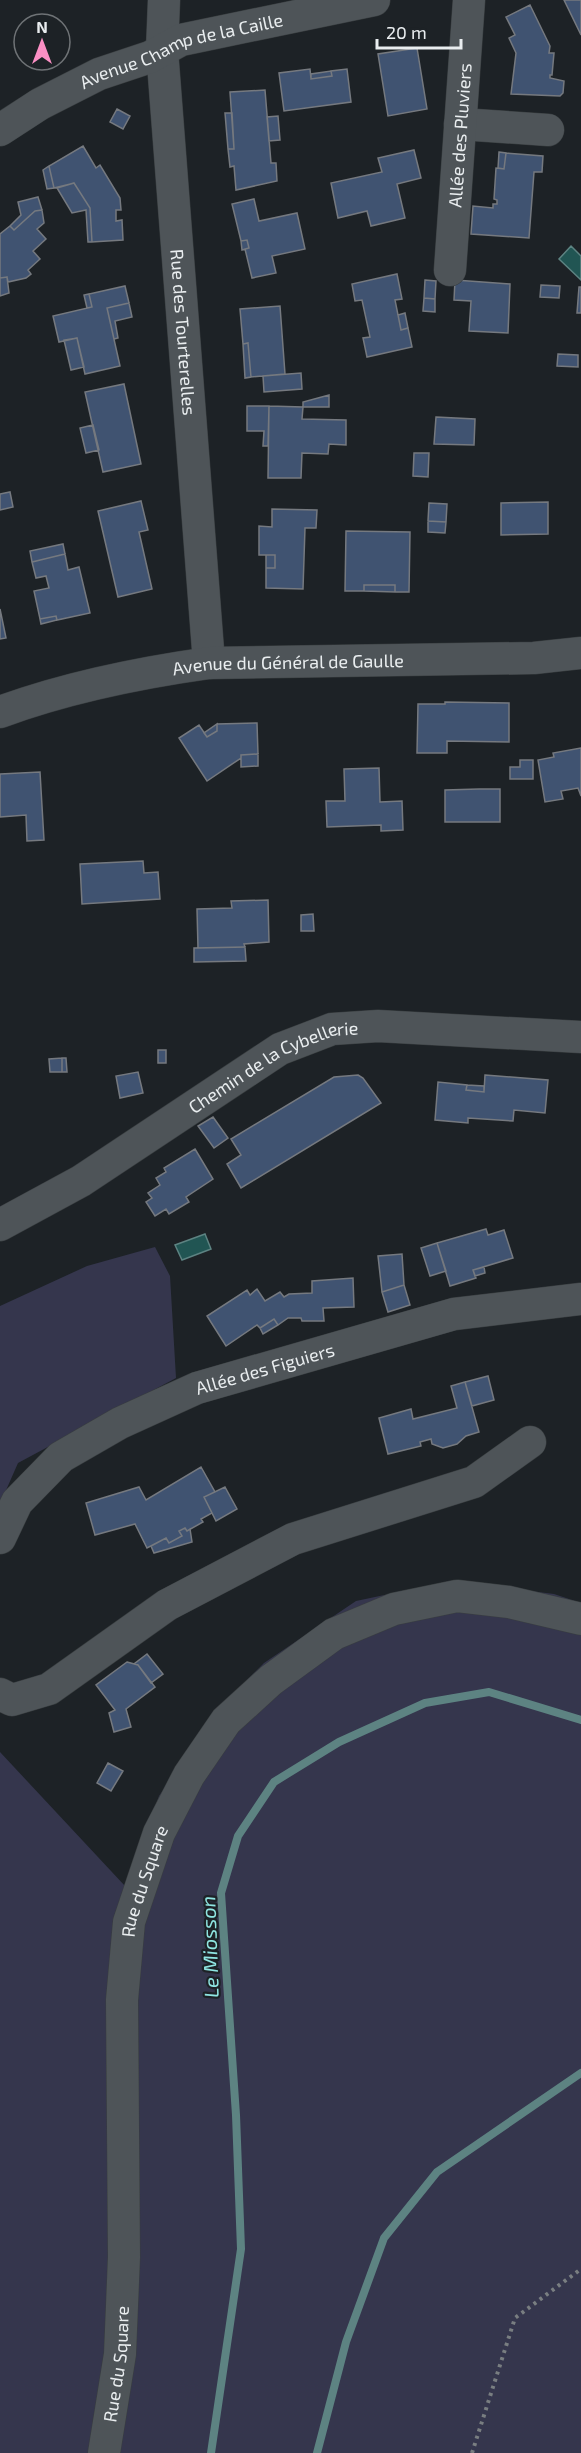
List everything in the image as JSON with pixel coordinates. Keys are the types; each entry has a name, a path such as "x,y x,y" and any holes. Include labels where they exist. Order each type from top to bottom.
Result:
{"street":[{"name":"Rue des Tourterelles","path":"164,0 162,50 209,663"},
{"name":"Avenue Champ de la Caille","path":"0,130 40,104 89,79 150,57 181,39 374,0"},
{"name":"Allée des Pluviers","path":"450,270 469,0"},
{"path":"460,124 548,130"},
{"name":"Avenue du Général de Gaulle","path":"0,712 93,684 157,670 209,663 534,658 581,653"},
{"name":"Chemin de la Cybellerie","path":"0,1225 81,1181 280,1049 332,1029 378,1026 581,1037"},
{"name":"Allée des Figuiers","path":"0,1538 17,1502 61,1458 120,1423 196,1388 454,1314 581,1299"},
{"path":"0,1694 12,1700 49,1689 167,1605 293,1539 474,1482 530,1442"},
{"name":"Rue du Square","path":"104,2453 120,2354 124,2257 122,2000 129,1922 159,1833 189,1775 226,1721 271,1680 334,1634 394,1609 457,1596 509,1602 581,1619"}],"path":[{"path":"472,2453 515,2318 581,2269"}],"shaded area":[{"path":"571,246 581,256 581,280 559,259"},
{"path":"205,1234 211,1249 182,1260 175,1245"},
{"path":"155,1247 170,1276 176,1378 18,1463 0,1504 0,1306 87,1266"},
{"path":"451,1581 554,1594 581,1603 581,2453 0,2453 0,1752 125,1886 159,1796 221,1706 264,1663 356,1601"}],"building":[{"path":"564,0 581,0 581,35"},
{"path":"530,5 550,46 549,53 554,53 550,78 564,81 563,93 560,96 511,94 516,53 509,38 515,35 506,17"},
{"path":"417,48 427,109 388,116 378,54"},
{"path":"310,69 311,79 332,76 331,71 347,69 351,102 284,111 279,73"},
{"path":"331,71 332,76 311,79 311,74"},
{"path":"265,90 271,163 276,163 277,181 236,190 234,166 230,167 228,149 234,149 230,92"},
{"path":"117,109 130,116 123,129 110,122"},
{"path":"225,113 232,113 234,149 228,149"},
{"path":"278,116 280,140 269,141 267,117"},
{"path":"83,146 96,168 100,165 120,198 121,210 116,210 116,221 122,220 123,240 92,242 90,208 74,183 54,188 49,166"},
{"path":"414,150 421,178 397,184 405,218 371,226 367,211 338,218 331,183 382,172 378,158"},
{"path":"499,152 506,153 504,169 498,168"},
{"path":"506,153 543,156 542,172 534,172 529,238 471,234 473,206 493,208 493,204 497,204 497,200 494,199 496,168 504,169"},
{"path":"49,166 54,188 47,189 43,170"},
{"path":"74,183 90,208 92,242 88,242 86,210 72,213 57,188"},
{"path":"38,197 42,210 35,211 14,230 10,226 21,215 18,202"},
{"path":"254,199 259,221 297,213 305,249 272,256 276,273 252,278 245,249 249,248 247,240 241,241 232,204"},
{"path":"42,210 44,223 37,229 46,239 33,251 40,259 28,270 31,274 26,278 8,282 7,277 0,278 0,234 10,226 14,230 35,211"},
{"path":"247,240 249,248 242,250 241,241"},
{"path":"397,274 402,299 395,300 401,330 408,328 412,347 367,357 363,338 370,337 362,300 355,301 352,284"},
{"path":"7,277 9,293 0,296 0,278"},
{"path":"425,280 436,281 435,299 424,298"},
{"path":"455,280 510,284 508,333 469,331 471,301 454,300"},
{"path":"541,285 560,286 559,298 540,297"},
{"path":"125,286 129,303 107,308 120,366 85,374 77,338 59,342 53,316 92,307 89,294"},
{"path":"579,287 581,287 581,313 577,313"},
{"path":"89,294 92,307 87,308 84,295"},
{"path":"424,298 435,299 435,312 423,311"},
{"path":"129,303 132,317 115,321 118,338 114,339 107,308"},
{"path":"280,306 285,374 251,377 248,343 243,344 240,309"},
{"path":"405,313 408,328 401,330 398,315"},
{"path":"77,338 84,367 71,370 64,340"},
{"path":"248,343 251,377 245,378 243,344"},
{"path":"558,354 578,355 578,367 557,366"},
{"path":"301,373 302,389 264,392 263,376"},
{"path":"124,384 141,464 103,472 85,392"},
{"path":"329,395 329,407 303,407 303,402"},
{"path":"247,406 269,406 268,446 263,446 264,431 247,431"},
{"path":"269,406 303,407 302,419 346,420 346,445 329,444 328,454 302,453 301,478 268,478"},
{"path":"436,417 475,419 474,445 434,444"},
{"path":"93,425 99,450 86,453 80,428"},
{"path":"414,453 429,453 428,477 413,476"},
{"path":"10,492 13,507 0,510 0,494"},
{"path":"141,501 148,530 139,532 152,589 118,597 98,511"},
{"path":"548,502 548,534 501,535 501,503"},
{"path":"429,503 447,504 446,522 428,521"},
{"path":"272,509 317,510 316,528 305,528 303,589 266,588 266,568 275,568 275,555 259,555 259,526 272,527"},
{"path":"428,521 446,522 445,533 428,532"},
{"path":"346,531 410,532 409,592 395,592 395,585 364,585 364,591 345,591"},
{"path":"63,544 65,554 32,562 30,551"},
{"path":"65,554 68,570 79,567 90,613 57,620 56,616 40,619 34,591 49,588 46,576 36,578 32,562"},
{"path":"266,555 275,555 275,568 266,568"},
{"path":"364,585 395,585 395,592 364,591"},
{"path":"0,609 6,638 0,639"},
{"path":"56,616 57,620 41,624 40,619"},
{"path":"445,702 509,703 509,742 447,741 447,753 417,753 418,704 445,704"},
{"path":"257,723 258,754 241,755 241,758 207,781 179,738 199,725 207,737 217,731 217,724"},
{"path":"217,724 217,731 207,737 204,733"},
{"path":"581,748 581,796 578,788 561,791 563,799 545,802 538,760 554,757 553,753"},
{"path":"258,754 258,766 241,767 241,755"},
{"path":"520,760 533,760 533,779 510,779 510,767 520,767"},
{"path":"379,768 380,802 402,801 403,830 381,831 381,825 327,827 326,801 345,801 344,769"},
{"path":"40,772 44,840 27,841 26,815 0,817 0,774"},
{"path":"500,789 500,822 445,822 445,790"},
{"path":"143,861 144,873 158,872 160,899 82,904 80,864"},
{"path":"268,900 269,942 244,944 245,947 198,948 197,909 232,908 231,901"},
{"path":"313,914 314,931 301,931 301,915"},
{"path":"245,947 246,961 194,962 194,948"},
{"path":"158,1050 166,1050 166,1063 158,1063"},
{"path":"62,1058 66,1058 67,1072 62,1072"},
{"path":"62,1058 62,1072 50,1072 49,1059"},
{"path":"138,1072 143,1093 120,1098 116,1076"},
{"path":"358,1075 363,1078 381,1103 241,1188 227,1164 241,1155 231,1139 334,1077"},
{"path":"485,1075 548,1080 545,1113 514,1110 513,1121 468,1118 468,1123 435,1120 438,1082 467,1085 466,1090 484,1092"},
{"path":"467,1085 484,1086 484,1092 466,1090"},
{"path":"213,1117 228,1138 214,1148 198,1126"},
{"path":"195,1149 213,1179 186,1197 189,1202 169,1214 166,1209 155,1216 146,1202 152,1198 148,1193 160,1185 156,1178 166,1172 164,1168"},
{"path":"486,1229 488,1235 504,1230 513,1258 473,1270 476,1278 450,1286 437,1243"},
{"path":"437,1243 446,1271 430,1276 421,1248"},
{"path":"402,1254 404,1285 382,1292 378,1256"},
{"path":"484,1267 485,1273 475,1276 473,1270"},
{"path":"353,1278 354,1307 323,1308 324,1321 302,1321 301,1318 288,1318 278,1325 274,1319 260,1328 257,1325 226,1346 207,1316 247,1290 250,1295 257,1289 265,1301 280,1292 284,1297 289,1294 312,1293 312,1281"},
{"path":"404,1285 410,1305 388,1312 382,1292"},
{"path":"274,1319 278,1325 263,1334 260,1328"},
{"path":"488,1376 494,1400 472,1406 465,1382"},
{"path":"465,1382 479,1432 466,1436 457,1444 443,1448 432,1444 431,1439 420,1442 421,1446 388,1454 379,1418 411,1409 413,1419 457,1408 451,1386"},
{"path":"201,1467 215,1492 204,1497 212,1513 201,1519 203,1522 187,1531 185,1528 179,1531 182,1536 169,1543 166,1538 147,1548 135,1524 95,1535 86,1503 139,1487 146,1500"},
{"path":"225,1487 237,1509 216,1521 204,1497"},
{"path":"185,1528 187,1531 190,1529 192,1542 154,1553 151,1546 166,1538 169,1543 182,1536 179,1531"},
{"path":"147,1654 163,1674 151,1683 138,1665 134,1664"},
{"path":"127,1662 138,1665 155,1687 126,1709 131,1727 114,1732 109,1713 115,1710 96,1685"},
{"path":"108,1763 123,1771 111,1791 97,1783"}],"waterway":[{"name":"Le Miosson","path":"211,2453 241,2249 236,2115 221,1893 238,1836 274,1782 339,1742 425,1703 489,1692 581,1720"},
{"path":"317,2453 346,2342 384,2238 437,2172 581,2073"}]}
